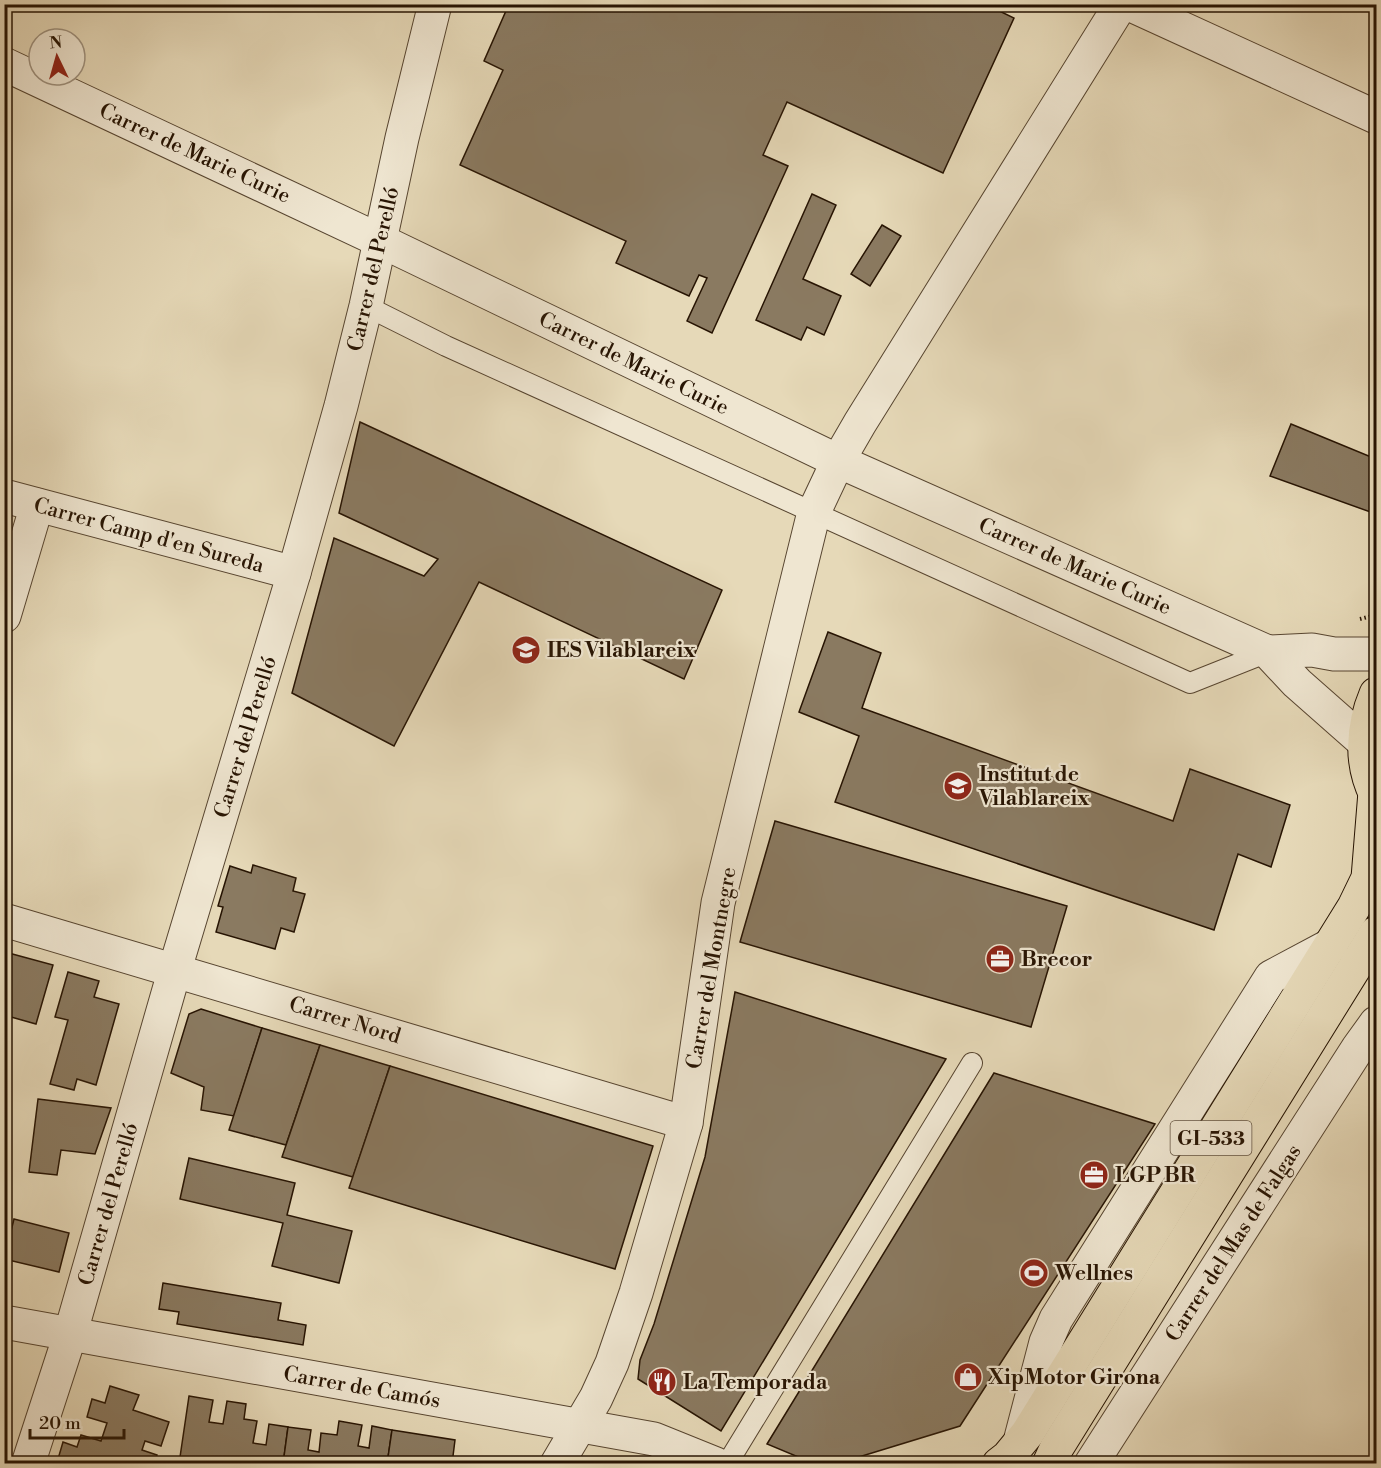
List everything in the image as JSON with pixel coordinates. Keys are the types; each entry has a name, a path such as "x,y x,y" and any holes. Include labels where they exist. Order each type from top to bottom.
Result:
{"main road":[{"name":"GI-533","path":"1010,1453 1354,908 1368,878 1376,794 1369,776 1365,743 1368,717 1377,694"},
{"name":"GI-533","path":"1049,1464 1056,1449 1377,933"}],"street":[{"name":"Carrer del Perelló","path":"28,1464 70,1335 341,406 435,4"},
{"name":"Carrer del Montnegre","path":"557,1464 596,1398 612,1363 636,1293 686,1123 718,903 814,513 838,461 1121,4"},
{"path":"1129,4 1377,117"},
{"name":"Carrer de Marie Curie","path":"4,63 838,461 1268,652 1297,683 1365,743"},
{"name":"Carrer Camp d'en Sureda","path":"4,496 294,573"},
{"path":"4,616 37,505"},
{"name":"Carrer de Marie Curie","path":"1268,652 1312,651 1334,654 1377,654"},
{"name":"Carrer Nord","path":"4,920 175,969 686,1123"},
{"name":"Carrer del Mas de Falgas","path":"1091,1464 1358,1048 1377,1023"},
{"name":"Carrer de Camós","path":"4,1322 654,1439 716,1464"}],"lane":[{"name":"Carrer de Marie Curie","path":"366,306 446,346 1190,683 1268,652"},
{"path":"727,1464 972,1063"}],"building":[{"path":"509,4 985,4 1014,18 943,173 787,102 763,155 788,166 712,333 687,321 707,278 699,275 689,296 616,263 626,241 460,165 503,70 484,61"},
{"path":"812,194 836,205 803,279 841,296 824,335 807,327 801,340 756,320"},
{"path":"882,225 901,236 870,286 851,274"},
{"name":"IES Vilablareix","path":"360,422 722,590 684,679 479,582 394,746 292,693 334,538 424,576 438,559 339,513"},
{"path":"1291,424 1376,459 1376,514 1270,476"},
{"name":"Institut de Vilablareix","path":"828,632 881,653 862,708 1173,821 1190,769 1290,805 1271,867 1238,854 1214,930 835,802 859,736 799,712"},
{"path":"775,821 1067,906 1031,1027 740,942"},
{"path":"253,865 296,878 293,891 305,894 294,932 281,928 275,949 216,932 223,907 218,906 230,866 251,873"},
{"path":"5,952 53,965 36,1024 4,1015"},
{"path":"68,972 99,981 94,997 119,1004 96,1085 77,1079 74,1090 50,1084 68,1020 55,1017"},
{"path":"735,992 946,1059 721,1431 638,1379 640,1360 654,1324 705,1157"},
{"path":"201,1009 262,1028 234,1116 201,1110 204,1087 171,1073 189,1014"},
{"path":"262,1028 320,1045 286,1145 229,1130"},
{"path":"320,1045 390,1066 353,1177 282,1157"},
{"path":"390,1066 653,1146 615,1269 349,1188"},
{"path":"994,1073 1155,1124 960,1426 836,1464 815,1464 767,1444"},
{"path":"38,1099 111,1108 95,1154 61,1150 57,1175 29,1172"},
{"path":"189,1158 295,1183 287,1215 352,1231 339,1283 272,1266 283,1223 180,1199"},
{"path":"14,1219 69,1233 59,1272 4,1259"},
{"path":"163,1283 281,1303 278,1320 306,1325 303,1345 177,1324 179,1312 159,1309"},
{"path":"110,1386 139,1395 133,1410 169,1422 161,1446 145,1441 142,1450 157,1455 154,1464 71,1464 58,1459 63,1442 77,1447 81,1435 101,1441 107,1423 87,1417 92,1399 105,1403"},
{"path":"189,1396 213,1400 209,1422 223,1424 227,1401 246,1404 244,1419 257,1421 253,1443 266,1445 269,1424 288,1427 283,1464 215,1464 216,1461 202,1459 202,1464 179,1464"},
{"path":"339,1421 362,1425 358,1446 369,1448 372,1426 392,1430 387,1464 283,1464 288,1427 311,1430 308,1450 319,1452 321,1433 337,1435"},
{"path":"392,1430 455,1440 452,1464 387,1464"}],"place":[{"name":"IES Vilablareix","path":"526,650"},
{"name":"Institut de Vilablareix","path":"958,786"},
{"name":"Brecor","path":"1000,959"},
{"name":"LGP BR","path":"1094,1175"},
{"name":"Wellnes","path":"1034,1273"},
{"name":"XipMotor Girona","path":"968,1377"},
{"name":"La Temporada","path":"662,1382"}]}
